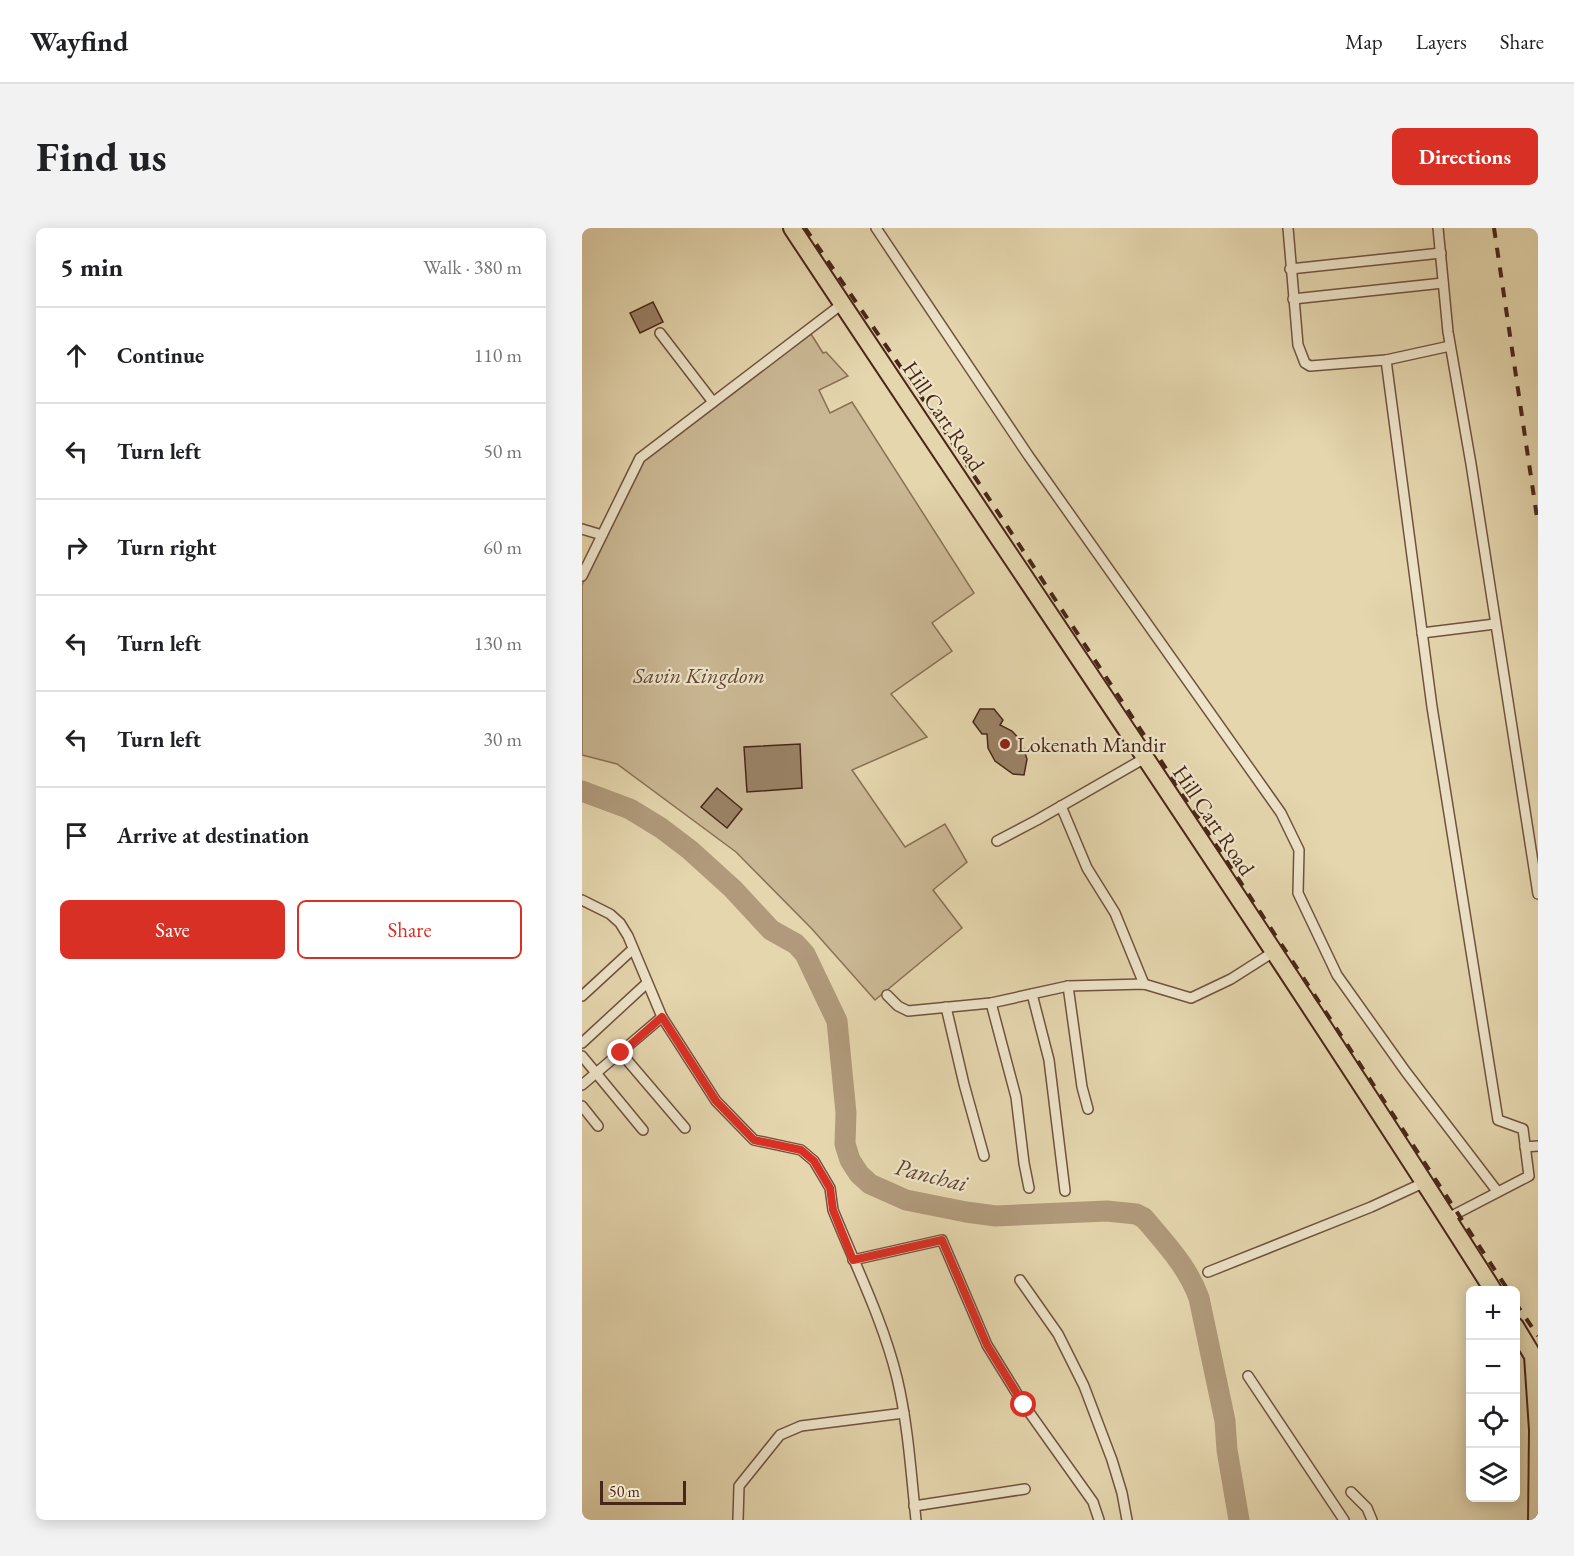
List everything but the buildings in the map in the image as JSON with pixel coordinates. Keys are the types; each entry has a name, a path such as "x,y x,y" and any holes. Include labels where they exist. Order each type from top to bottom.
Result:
{"highway":[{"name":"Hill Cart Road","path":"792,228 1275,951 1490,1286"},
{"path":"1520,1334 1533,1356 1538,1430 1537,1520"}],"street":[{"path":"876,228 1028,455 1281,813 1299,850 1298,893 1337,975 1406,1072 1497,1191"},
{"path":"1288,228 1298,345 1305,363 1310,366 1386,360 1450,346"},
{"path":"1438,228 1450,346 1471,464 1538,894"},
{"path":"1290,269 1440,253"},
{"path":"1293,299 1443,283"},
{"path":"582,576 640,458 842,304"},
{"path":"660,333 713,402"},
{"path":"1386,360 1434,719 1498,1120 1523,1129 1529,1176 1446,1219"},
{"path":"582,529 602,535"},
{"path":"1422,633 1495,624"},
{"path":"997,841 1144,758"},
{"path":"1061,806 1087,867 1114,913 1144,984"},
{"path":"582,900 610,914 620,923 662,1017 716,1101 754,1140 801,1150 814,1161 830,1188 833,1210 885,1336 904,1413 916,1520"},
{"path":"582,996 633,949"},
{"path":"887,995 898,1006 908,1011 991,1003 1068,986 1144,984 1191,998 1231,979 1275,951"},
{"path":"582,1043 647,983"},
{"path":"1068,986 1082,1087 1088,1109"},
{"path":"1032,994 1049,1060 1065,1191"},
{"path":"991,1003 1016,1097 1029,1188"},
{"path":"946,1007 984,1156"},
{"path":"582,1085 662,1017"},
{"path":"621,1053 685,1128"},
{"path":"582,1056 643,1130"},
{"path":"582,1106 598,1126"},
{"path":"1525,1147 1538,1146"},
{"path":"1208,1272 1371,1207 1422,1183"},
{"path":"853,1260 942,1240 987,1345 1024,1405 1094,1502 1099,1520"},
{"path":"1020,1280 1058,1334 1084,1386 1112,1460 1127,1520"},
{"path":"1248,1376 1344,1520"},
{"path":"738,1520 739,1486 780,1435 801,1426 904,1413"},
{"path":"914,1506 1025,1489"},
{"path":"1351,1492 1367,1508 1372,1520"}],"green space":[{"name":"Savin Kingdom","path":"811,334 823,353 826,352 848,376 819,390 830,413 852,402 974,593 932,623 952,651 891,694 927,737 852,770 905,847 945,824 967,862 933,890 962,928 875,1000 812,929 736,852 617,764 582,755 582,585 641,461"}],"waterway":[{"name":"Panchai","path":"582,791 630,809 661,828 690,850 733,889 771,930 796,944 805,954 837,1021 846,1113 845,1144 850,1160 859,1174 870,1184 906,1200 996,1216 1107,1211 1136,1214 1144,1218 1189,1276 1199,1298 1225,1421 1227,1450 1239,1520"}],"railway":[{"path":"805,228 942,427 1505,1286"},
{"path":"1494,228 1538,524"},
{"path":"1520,1309 1538,1336"}],"place":[{"name":"Lokenath Mandir","path":"1005,744"}],"route":[{"path":"621,1053 662,1017 716,1101 754,1140 801,1150 814,1161 830,1188 833,1210 853,1260 942,1240 987,1345 1024,1405"}]}
